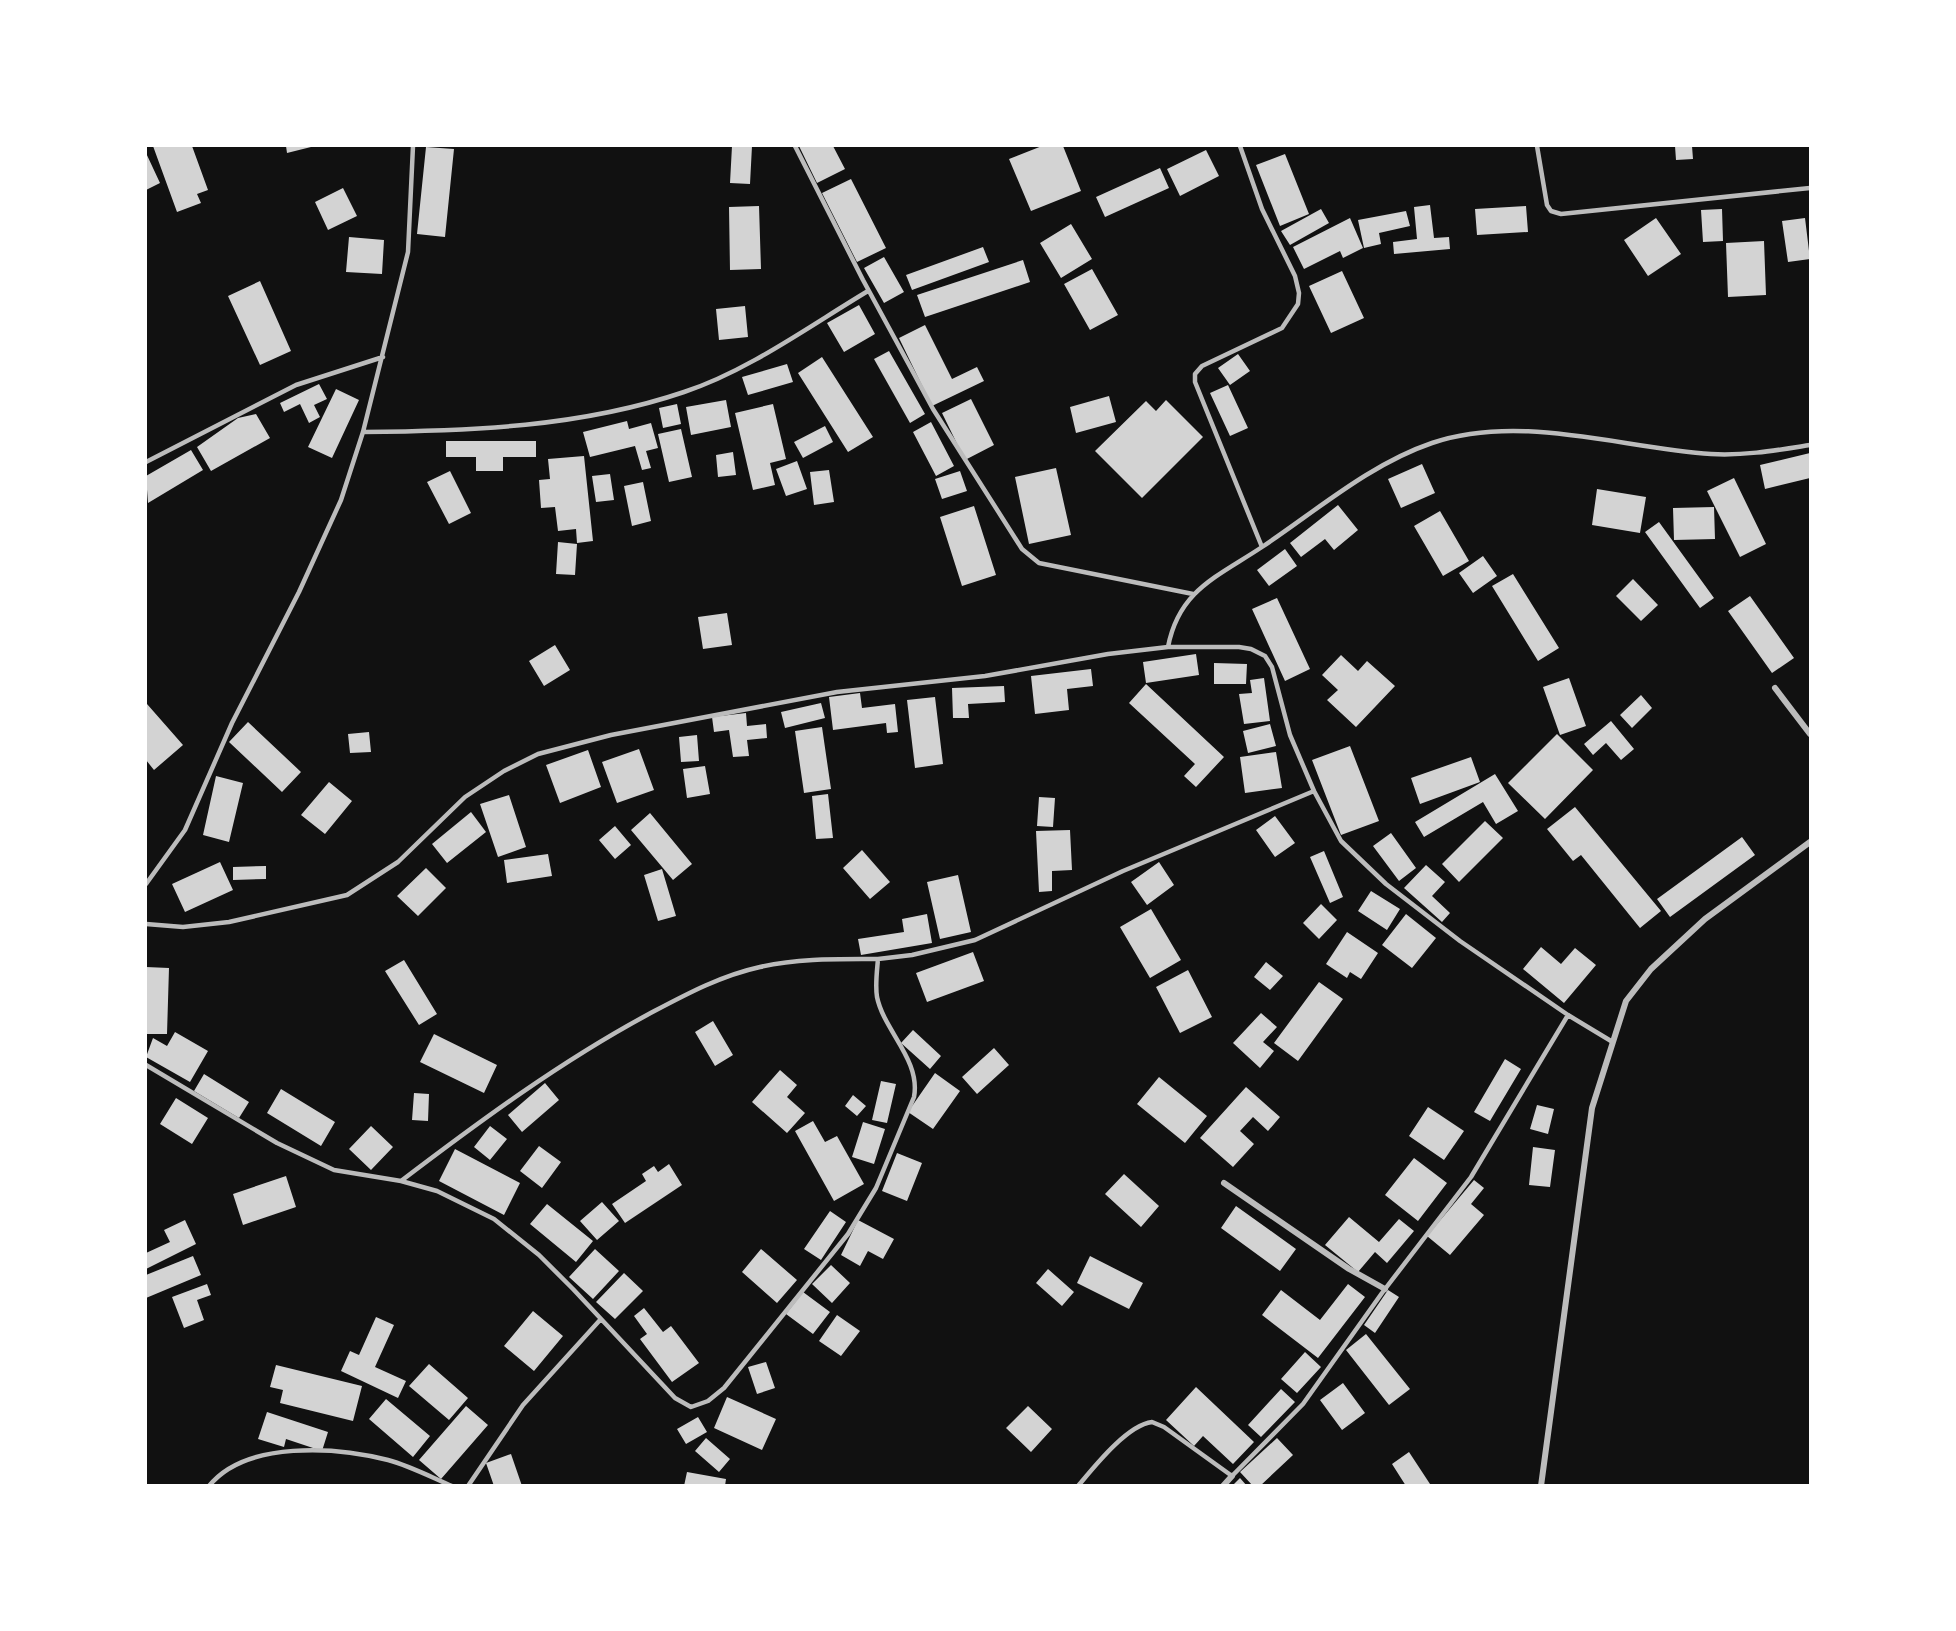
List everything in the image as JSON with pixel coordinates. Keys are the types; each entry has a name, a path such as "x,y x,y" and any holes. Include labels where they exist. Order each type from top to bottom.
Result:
{"street":[{"path":"1775,688 1810,734"},
{"path":"1541,1485 1592,1108 1611,1041 1626,1001 1651,969 1705,919 1810,842"},
{"path":"1224,1183 1349,1269 1385,1289"},
{"path":"1222,1485 1232,1476"}],"lane":[{"path":"146,884 171,851 190,819 232,723 299,592 340,500 363,432 409,242 413,146"},
{"path":"795,146 868,291 933,408 984,492 1029,556 1039,563 1056,568 1193,594"},
{"path":"1240,146 1262,208 1295,276 1299,293 1298,304 1282,328 1202,366 1196,374 1196,382 1262,547"},
{"path":"1537,146 1546,205 1551,211 1562,214 1810,188"},
{"path":"363,432 465,431 541,424 634,406 710,382 868,291"},
{"path":"146,462 296,385 383,357"},
{"path":"1168,647 1172,625 1193,594 1387,465 1416,450 1449,439 1531,432 1731,455 1810,445"},
{"path":"146,924 183,927 230,922 347,895 398,862 465,797 504,771 538,754 612,735 837,692 985,676 1108,654 1168,647 1239,647 1251,649 1265,656 1272,667 1290,735 1330,825 1341,841 1386,884 1460,941 1568,1015 1611,1041"},
{"path":"402,1181 463,1134 593,1044 686,994 748,970 782,963 808,959 878,959 912,955 985,936 1114,875 1314,791"},
{"path":"146,1065 267,1137 334,1170 402,1181 437,1191 494,1219 539,1255 675,1398 692,1407 701,1405 724,1388 840,1246 876,1188 915,1090 911,1068 877,998 878,959"},
{"path":"1078,1485 1116,1444 1141,1425 1152,1422 1164,1427 1232,1476 1294,1415 1481,1162 1568,1015"},
{"path":"468,1485 523,1405 600,1320"},
{"path":"209,1485 223,1472 238,1463 292,1451 345,1453 388,1460 452,1485"}],"building":[{"path":"153,146 192,146 208,190 197,194 201,203 177,212"},
{"path":"286,146 315,146 287,153"},
{"path":"732,146 752,146 750,184 730,183"},
{"path":"799,146 833,146 845,169 817,183"},
{"path":"1042,146 1063,146 1081,191 1031,211 1009,159"},
{"path":"1675,146 1692,146 1693,159 1676,160"},
{"path":"426,147 454,149 445,237 417,234"},
{"path":"1206,150 1219,176 1180,196 1167,169"},
{"path":"146,153 160,183 146,190"},
{"path":"1285,154 1309,214 1280,226 1256,165"},
{"path":"1160,168 1169,188 1105,217 1096,197"},
{"path":"851,179 886,248 857,262 822,193"},
{"path":"343,188 357,216 328,230 315,202"},
{"path":"1430,205 1434,238 1449,237 1450,249 1394,254 1393,242 1417,239 1414,207"},
{"path":"759,206 761,269 730,270 729,207"},
{"path":"1526,206 1528,232 1477,235 1475,209"},
{"path":"1321,209 1329,223 1290,245 1281,231"},
{"path":"1722,209 1723,241 1703,242 1701,210"},
{"path":"1406,211 1410,226 1379,233 1381,244 1364,248 1358,220"},
{"path":"1350,218 1363,248 1343,258 1340,251 1304,269 1293,247"},
{"path":"1656,218 1681,254 1648,276 1624,240"},
{"path":"1805,218 1810,259 1788,262 1782,221"},
{"path":"1071,224 1092,259 1061,278 1040,243"},
{"path":"349,237 384,240 382,274 346,272"},
{"path":"1764,241 1766,295 1728,297 1726,243"},
{"path":"983,247 989,262 912,290 906,275"},
{"path":"884,257 904,292 884,303 864,268"},
{"path":"1023,260 1030,282 925,317 917,295"},
{"path":"1092,269 1118,315 1090,330 1064,284"},
{"path":"1342,271 1364,318 1331,333 1309,286"},
{"path":"260,281 291,351 260,365 228,296"},
{"path":"859,305 875,334 844,352 827,323"},
{"path":"745,306 748,337 719,340 716,309"},
{"path":"925,325 952,379 977,367 984,381 932,406 899,338"},
{"path":"889,351 925,414 910,423 874,359"},
{"path":"1238,354 1250,371 1230,385 1218,368"},
{"path":"822,357 873,437 848,452 798,373"},
{"path":"787,364 793,382 748,395 742,377"},
{"path":"319,384 327,399 314,405 320,417 309,423 300,404 284,412 280,403"},
{"path":"1228,385 1248,428 1230,436 1210,393"},
{"path":"336,389 359,400 332,458 308,447"},
{"path":"1109,396 1116,422 1076,433 1070,407"},
{"path":"971,399 994,445 965,460 942,413"},
{"path":"726,400 731,427 691,435 686,407"},
{"path":"1166,400 1203,437 1142,498 1095,451 1146,401 1156,411"},
{"path":"677,404 681,424 663,428 659,408"},
{"path":"773,404 786,459 770,463 775,485 753,490 735,413"},
{"path":"256,414 270,438 211,471 197,447 238,418"},
{"path":"627,421 629,429 651,423 658,448 646,451 651,468 642,470 635,446 590,457 583,432"},
{"path":"931,422 954,466 936,476 913,432"},
{"path":"825,426 833,442 803,458 794,442"},
{"path":"681,429 692,477 669,482 658,434"},
{"path":"446,441 536,441 536,457 503,457 503,471 476,471 476,457 446,457"},
{"path":"191,450 203,470 148,503 146,476"},
{"path":"733,452 736,475 718,477 716,455"},
{"path":"1810,453 1810,478 1765,489 1760,465"},
{"path":"584,456 593,541 577,543 576,529 558,531 555,507 541,508 539,480 550,479 548,459"},
{"path":"797,461 807,489 786,496 776,469"},
{"path":"1422,464 1435,493 1401,508 1388,479"},
{"path":"1056,468 1071,535 1029,544 1015,477"},
{"path":"829,470 834,502 814,505 810,472"},
{"path":"450,471 471,513 449,524 427,482"},
{"path":"960,471 967,491 942,499 935,479"},
{"path":"610,474 614,500 596,502 592,476"},
{"path":"1734,478 1766,544 1740,557 1707,491"},
{"path":"643,482 651,521 632,526 624,486"},
{"path":"1597,489 1646,497 1640,533 1592,525"},
{"path":"1338,505 1358,530 1334,550 1325,539 1301,557 1290,543"},
{"path":"974,506 996,575 962,586 940,517"},
{"path":"1714,507 1715,539 1674,540 1673,508"},
{"path":"1440,511 1469,561 1443,576 1414,526"},
{"path":"1659,522 1714,598 1700,608 1645,532"},
{"path":"558,542 577,544 575,575 556,574"},
{"path":"1285,549 1297,566 1269,586 1257,570"},
{"path":"1483,556 1497,576 1473,593 1459,573"},
{"path":"1513,574 1559,648 1538,661 1492,586"},
{"path":"1633,579 1658,605 1641,621 1616,596"},
{"path":"1750,596 1794,658 1772,673 1728,611"},
{"path":"1277,598 1310,669 1285,681 1252,609"},
{"path":"727,613 732,645 703,649 698,617"},
{"path":"555,645 570,670 544,686 529,661"},
{"path":"1196,654 1199,675 1146,683 1143,662"},
{"path":"1341,655 1358,671 1367,661 1395,686 1356,727 1327,700 1338,690 1322,675"},
{"path":"1214,663 1247,664 1246,684 1214,684"},
{"path":"1091,669 1093,686 1067,689 1069,710 1035,714 1031,676"},
{"path":"1264,678 1270,721 1244,724 1239,694 1252,693 1250,680"},
{"path":"1569,678 1586,726 1560,735 1543,687"},
{"path":"1146,684 1224,757 1196,787 1184,776 1195,764 1129,703"},
{"path":"1004,686 1005,702 968,704 969,718 953,718 952,688"},
{"path":"860,693 862,708 895,704 898,732 887,733 886,723 833,730 829,697"},
{"path":"1641,695 1652,708 1632,728 1620,715"},
{"path":"935,697 943,764 915,768 907,700"},
{"path":"821,703 825,718 785,728 781,712"},
{"path":"147,704 183,745 154,770 146,760"},
{"path":"746,713 747,726 766,724 767,738 747,740 749,756 733,757 729,730 714,732 712,717"},
{"path":"1611,721 1634,749 1621,760 1606,743 1593,755 1584,744"},
{"path":"248,722 301,772 282,792 229,742"},
{"path":"1270,724 1276,746 1248,753 1243,731"},
{"path":"822,727 831,789 804,793 795,731"},
{"path":"369,732 371,752 350,753 348,734"},
{"path":"1557,734 1593,770 1545,819 1508,783"},
{"path":"697,735 699,761 681,762 679,737"},
{"path":"1350,746 1379,821 1341,835 1312,760"},
{"path":"639,749 654,790 617,803 602,762"},
{"path":"588,750 601,787 560,803 546,765"},
{"path":"1276,752 1282,788 1245,793 1240,757"},
{"path":"1471,757 1480,782 1420,804 1411,778"},
{"path":"705,766 710,794 687,798 683,769"},
{"path":"1495,774 1518,811 1496,824 1483,802 1424,837 1415,822"},
{"path":"216,776 243,783 229,842 203,835"},
{"path":"329,782 352,801 325,834 301,815"},
{"path":"828,794 833,838 816,839 812,796"},
{"path":"509,795 526,847 498,857 480,804"},
{"path":"1039,797 1055,798 1053,827 1037,826"},
{"path":"1575,807 1661,911 1640,928 1581,855 1573,861 1547,829"},
{"path":"471,812 486,832 447,863 432,844"},
{"path":"650,813 692,864 673,880 631,830"},
{"path":"1275,816 1295,843 1275,857 1256,830"},
{"path":"1485,821 1503,838 1459,882 1442,864"},
{"path":"615,826 631,845 615,859 599,840"},
{"path":"1070,830 1072,870 1052,871 1052,891 1039,892 1036,831"},
{"path":"1391,833 1416,868 1399,881 1373,846"},
{"path":"1742,837 1755,855 1670,917 1657,899"},
{"path":"862,850 890,882 870,899 843,868"},
{"path":"1324,851 1343,897 1330,903 1310,857"},
{"path":"548,854 552,876 507,883 504,860"},
{"path":"220,862 233,890 185,912 172,884"},
{"path":"1159,862 1174,885 1147,905 1131,882"},
{"path":"1426,865 1445,882 1432,896 1450,913 1442,922 1404,888"},
{"path":"266,866 266,879 233,880 233,867"},
{"path":"426,868 446,888 418,916 397,896"},
{"path":"662,869 676,916 658,921 644,875"},
{"path":"958,875 971,932 940,939 927,882"},
{"path":"1371,891 1400,909 1387,930 1358,911"},
{"path":"1321,904 1337,920 1319,939 1303,923"},
{"path":"1151,909 1181,960 1150,978 1120,927"},
{"path":"927,914 932,943 861,955 858,939 904,932 902,919"},
{"path":"1406,914 1436,938 1412,968 1382,945"},
{"path":"1347,932 1378,953 1361,979 1350,972 1347,978 1326,964"},
{"path":"1541,947 1561,964 1575,948 1596,965 1564,1003 1523,969"},
{"path":"973,952 984,981 927,1002 916,973"},
{"path":"404,960 437,1014 419,1025 385,971"},
{"path":"1266,962 1283,976 1270,990 1254,977"},
{"path":"146,967 169,968 167,1034 146,1034"},
{"path":"1188,970 1212,1017 1180,1033 1156,987"},
{"path":"1319,982 1343,999 1298,1061 1274,1043"},
{"path":"1261,1013 1277,1027 1263,1042 1274,1051 1260,1068 1233,1043"},
{"path":"713,1021 733,1055 715,1066 695,1032"},
{"path":"913,1030 941,1056 930,1069 901,1043"},
{"path":"175,1032 208,1051 190,1082 146,1057 153,1038 167,1046"},
{"path":"434,1034 497,1065 484,1093 420,1062"},
{"path":"994,1048 1009,1065 977,1094 962,1077"},
{"path":"1505,1059 1521,1069 1490,1121 1474,1112"},
{"path":"780,1070 797,1085 787,1097 805,1113 787,1133 752,1102"},
{"path":"935,1073 960,1091 933,1129 908,1112"},
{"path":"204,1074 249,1102 239,1118 194,1091"},
{"path":"1159,1077 1207,1116 1185,1143 1137,1104"},
{"path":"881,1081 896,1084 887,1123 872,1120"},
{"path":"545,1083 559,1100 522,1132 508,1115"},
{"path":"1246,1087 1280,1117 1268,1131 1253,1117 1240,1131 1254,1144 1233,1167 1200,1138"},
{"path":"281,1089 335,1122 321,1146 267,1113"},
{"path":"414,1093 429,1094 428,1121 412,1120"},
{"path":"853,1095 866,1106 857,1116 845,1106"},
{"path":"176,1098 208,1118 192,1144 160,1124"},
{"path":"1537,1105 1554,1109 1548,1134 1530,1129"},
{"path":"1428,1107 1464,1131 1444,1160 1409,1136"},
{"path":"813,1121 825,1142 837,1136 864,1184 834,1201 795,1131"},
{"path":"863,1122 885,1129 874,1164 852,1157"},
{"path":"371,1126 393,1147 371,1170 349,1149"},
{"path":"490,1126 507,1139 490,1160 474,1147"},
{"path":"539,1146 561,1162 542,1188 520,1171"},
{"path":"1533,1147 1555,1150 1550,1187 1529,1185"},
{"path":"455,1149 520,1183 504,1215 439,1181"},
{"path":"897,1153 922,1163 907,1201 882,1191"},
{"path":"1414,1158 1447,1183 1418,1221 1385,1195"},
{"path":"669,1164 682,1185 625,1223 612,1204 646,1181 642,1174 654,1166 658,1172"},
{"path":"1124,1174 1159,1206 1141,1227 1105,1194"},
{"path":"286,1176 296,1207 243,1225 233,1194"},
{"path":"1474,1180 1484,1188 1471,1204 1484,1215 1450,1255 1427,1236"},
{"path":"602,1202 619,1221 597,1240 580,1221"},
{"path":"547,1204 593,1241 576,1262 530,1224"},
{"path":"1236,1206 1296,1249 1280,1271 1221,1228"},
{"path":"830,1211 846,1222 821,1260 804,1249"},
{"path":"1349,1217 1379,1242 1399,1219 1414,1231 1387,1263 1375,1252 1358,1272 1325,1245"},
{"path":"185,1220 196,1244 146,1269 146,1253 170,1242 164,1230"},
{"path":"858,1220 894,1239 883,1259 868,1251 860,1266 841,1255"},
{"path":"595,1249 619,1271 593,1299 569,1277"},
{"path":"761,1249 797,1280 777,1303 742,1272"},
{"path":"193,1256 201,1275 146,1298 146,1275"},
{"path":"1090,1256 1143,1283 1129,1309 1077,1283"},
{"path":"831,1265 850,1283 832,1303 812,1284"},
{"path":"1048,1269 1074,1292 1062,1306 1036,1283"},
{"path":"624,1273 643,1291 615,1319 596,1302"},
{"path":"207,1284 211,1295 197,1300 204,1320 184,1328 172,1297"},
{"path":"1348,1284 1365,1297 1318,1358 1262,1315 1281,1290 1320,1320"},
{"path":"1388,1290 1399,1297 1375,1333 1364,1325"},
{"path":"803,1292 830,1312 813,1334 786,1314"},
{"path":"644,1308 663,1332 671,1326 699,1363 672,1382 640,1339 647,1334 634,1316"},
{"path":"533,1311 563,1336 534,1371 504,1346"},
{"path":"837,1315 860,1331 841,1356 819,1341"},
{"path":"376,1317 394,1325 375,1367 406,1381 398,1398 341,1371 350,1351 359,1355"},
{"path":"1366,1334 1410,1389 1389,1405 1346,1350"},
{"path":"1305,1352 1321,1367 1297,1393 1281,1379"},
{"path":"766,1362 775,1388 757,1394 748,1367"},
{"path":"429,1364 468,1398 449,1420 409,1386"},
{"path":"276,1365 362,1386 353,1421 280,1403 283,1390 270,1387"},
{"path":"1343,1383 1365,1413 1342,1430 1320,1400"},
{"path":"1196,1387 1254,1442 1233,1464 1203,1436 1194,1446 1166,1420"},
{"path":"1281,1389 1295,1402 1261,1437 1248,1425"},
{"path":"727,1397 776,1419 762,1450 714,1428"},
{"path":"386,1399 430,1436 413,1457 369,1419"},
{"path":"466,1406 488,1425 441,1479 419,1460"},
{"path":"1028,1406 1052,1429 1031,1452 1006,1428"},
{"path":"267,1412 328,1432 322,1451 286,1439 284,1447 258,1439"},
{"path":"698,1417 707,1432 686,1444 677,1429"},
{"path":"706,1438 730,1459 719,1472 695,1451"},
{"path":"1277,1438 1293,1455 1260,1486 1253,1486 1240,1472"},
{"path":"1409,1452 1430,1484 1429,1486 1406,1486 1392,1464"},
{"path":"511,1454 522,1486 494,1486 486,1463"},
{"path":"687,1472 726,1479 725,1486 684,1486"},
{"path":"1240,1478 1247,1486 1232,1486"}]}
